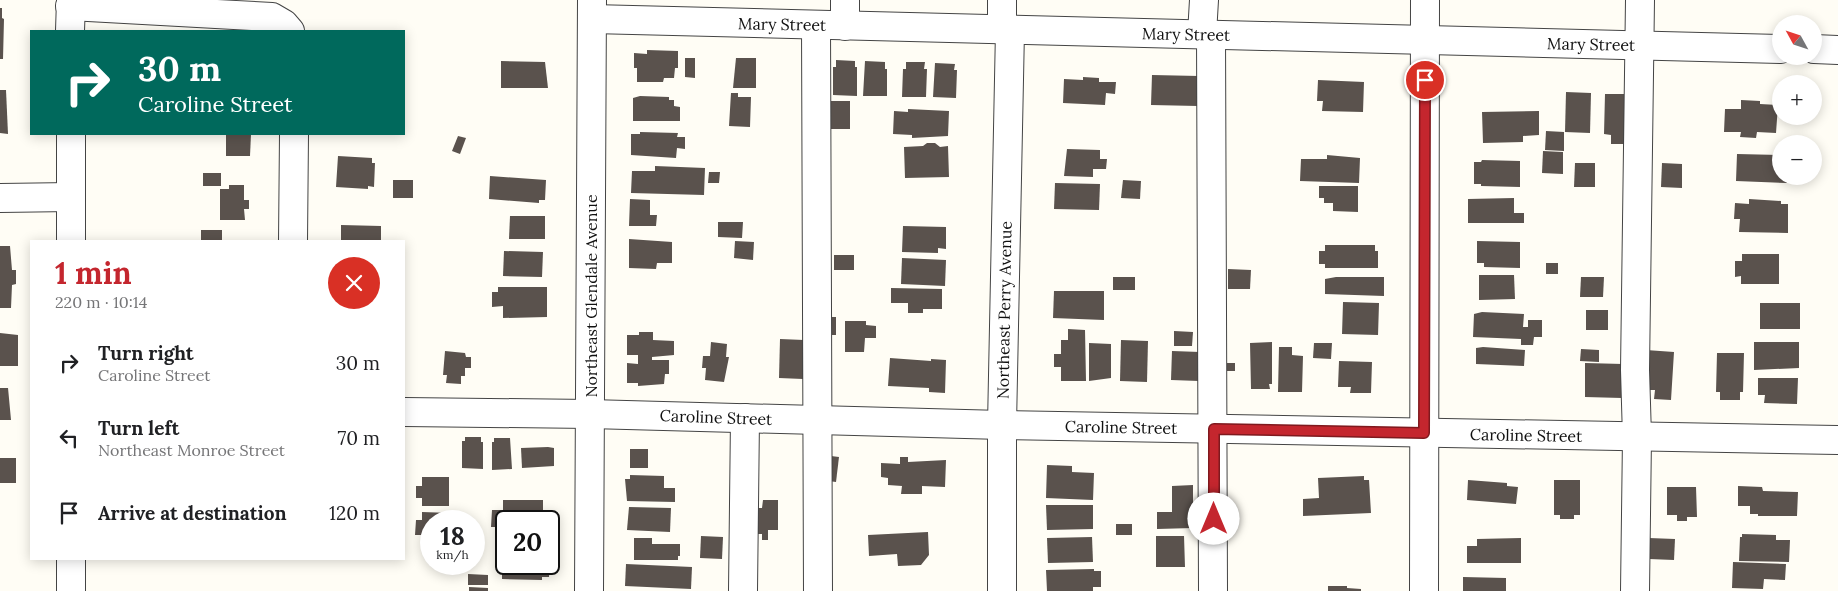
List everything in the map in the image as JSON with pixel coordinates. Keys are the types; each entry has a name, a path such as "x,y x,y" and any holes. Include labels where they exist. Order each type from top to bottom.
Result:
{"street":[{"name":"Northeast Perry Avenue","path":"1002,0 1006,30 1002,591"},
{"path":"1204,0 1207,34 1214,429 1213,591"},
{"path":"1424,591 1425,0"},
{"path":"1635,591 1637,437 1635,370 1640,0"},
{"name":"Mary Street","path":"592,10 816,25 845,13 1006,30 1772,49"},
{"name":"Northeast Glendale Avenue","path":"589,591 592,10"},
{"path":"70,12 272,17 284,24 289,30"},
{"path":"816,25 816,358 819,420 818,591"},
{"path":"1822,49 1838,50"},
{"path":"71,135 71,240"},
{"path":"293,240 294,135"},
{"path":"0,198 71,197"},
{"name":"Caroline Street","path":"405,412 590,414 1002,425 1838,440"},
{"path":"743,591 745,418"},
{"path":"71,560 71,591"}],"building":[{"path":"0,8 2,8 2,18 4,19 3,59 0,59"},
{"path":"647,50 678,51 678,68 675,68 674,78 664,78 663,82 637,82 637,68 634,68 634,53 647,54"},
{"path":"685,58 695,58 695,78 685,77"},
{"path":"736,58 756,58 756,88 733,88"},
{"path":"836,60 855,61 855,67 857,67 857,96 833,95 833,67 836,67"},
{"path":"501,61 545,62 548,88 501,88"},
{"path":"865,61 885,62 885,69 887,69 887,96 863,96"},
{"path":"906,62 925,62 924,69 927,69 926,97 902,97 903,69 906,69"},
{"path":"935,63 955,64 954,70 957,70 956,98 933,97"},
{"path":"1152,75 1199,76 1198,106 1151,105"},
{"path":"1083,77 1099,78 1099,82 1116,82 1115,94 1106,93 1105,105 1063,103 1064,79 1083,80"},
{"path":"1318,80 1364,82 1363,112 1322,111 1323,101 1317,101"},
{"path":"0,90 6,90 8,134 0,133"},
{"path":"1566,92 1591,93 1590,133 1565,132"},
{"path":"731,93 738,93 738,97 751,97 750,127 729,126"},
{"path":"1605,94 1626,94 1626,144 1611,144 1611,135 1604,134"},
{"path":"640,96 669,97 669,100 674,100 674,106 680,107 680,121 633,121 633,98"},
{"path":"1741,100 1760,101 1760,104 1772,105 1772,125 1777,125 1776,133 1757,132 1756,138 1740,137 1741,132 1724,132 1725,109 1741,109"},
{"path":"831,101 850,101 850,129 831,129"},
{"path":"908,109 949,111 948,136 912,138 912,135 893,134 894,111 908,112"},
{"path":"1539,111 1539,135 1523,136 1523,142 1483,143 1482,112"},
{"path":"1546,131 1564,132 1564,151 1545,150"},
{"path":"640,132 678,133 677,137 685,137 685,149 677,148 676,158 631,155 631,134 640,134"},
{"path":"226,135 251,135 250,156 226,156"},
{"path":"458,136 466,138 460,154 452,151"},
{"path":"927,143 935,143 940,147 948,146 949,177 905,178 904,147 923,146"},
{"path":"1067,149 1100,150 1100,159 1107,159 1106,169 1093,169 1093,177 1064,176"},
{"path":"1543,151 1563,152 1563,174 1542,173"},
{"path":"1737,154 1772,155 1772,182 1736,181"},
{"path":"1327,155 1360,158 1359,183 1300,181 1301,159 1327,159"},
{"path":"338,156 372,158 372,163 375,163 374,187 368,186 368,189 336,187"},
{"path":"1482,160 1520,161 1520,187 1481,186 1481,184 1474,184 1474,162 1481,162"},
{"path":"1575,163 1595,163 1595,187 1574,187"},
{"path":"1662,163 1682,164 1682,188 1661,187"},
{"path":"655,166 705,168 704,195 631,193 632,171 655,171"},
{"path":"709,172 720,172 719,183 708,183"},
{"path":"203,173 221,173 221,186 203,186"},
{"path":"490,176 546,180 545,200 539,200 539,203 489,199"},
{"path":"393,180 413,180 413,198 393,198"},
{"path":"1123,180 1141,181 1140,199 1121,198"},
{"path":"1055,183 1100,184 1099,210 1054,209"},
{"path":"229,185 244,185 244,200 249,200 249,209 244,209 245,220 220,220 220,189 229,189"},
{"path":"1319,186 1358,186 1358,212 1333,211 1333,203 1324,203 1324,198 1319,198"},
{"path":"1514,198 1514,213 1524,213 1524,223 1468,223 1468,199"},
{"path":"630,199 650,200 650,215 657,215 656,226 629,226"},
{"path":"1749,199 1781,201 1781,204 1788,204 1788,233 1739,232 1740,219 1734,219 1735,203 1749,204"},
{"path":"510,216 545,216 545,239 509,239"},
{"path":"718,222 743,222 742,238 718,237"},
{"path":"341,225 381,226 381,240 341,240"},
{"path":"903,226 946,227 946,249 938,248 938,253 902,252"},
{"path":"201,230 222,230 222,240 201,240"},
{"path":"629,239 672,242 672,263 657,263 656,269 629,268"},
{"path":"735,241 754,242 753,260 734,258"},
{"path":"1477,241 1520,242 1520,268 1484,267 1484,263 1477,263"},
{"path":"1325,245 1375,245 1375,251 1378,251 1378,268 1325,268 1325,264 1319,264 1319,251 1325,251"},
{"path":"0,246 10,246 12,270 16,270 16,284 12,285 11,308 0,308"},
{"path":"504,251 543,252 542,277 503,276"},
{"path":"1742,254 1779,254 1779,284 1741,284 1741,276 1735,277 1735,261 1742,261"},
{"path":"834,255 854,255 854,270 834,270"},
{"path":"902,258 946,260 945,286 901,284"},
{"path":"1546,263 1558,263 1558,274 1546,274"},
{"path":"1228,269 1251,270 1250,289 1228,289"},
{"path":"1479,275 1514,275 1515,299 1479,300"},
{"path":"1113,277 1135,277 1135,290 1113,290"},
{"path":"1336,277 1384,277 1384,296 1325,294 1325,279"},
{"path":"1581,277 1604,277 1603,297 1580,297"},
{"path":"498,287 547,287 547,317 503,318 503,306 492,307 492,292 498,292"},
{"path":"891,288 942,289 942,309 923,309 923,313 908,313 908,303 891,303"},
{"path":"1054,291 1104,291 1104,320 1053,318"},
{"path":"1343,302 1379,303 1378,335 1342,334"},
{"path":"1760,303 1800,303 1800,329 1760,329"},
{"path":"1586,310 1608,310 1608,330 1586,330"},
{"path":"1482,312 1524,314 1523,327 1528,327 1528,320 1542,320 1542,337 1534,337 1533,345 1521,345 1521,339 1473,337 1474,314"},
{"path":"823,317 836,317 836,335 823,335"},
{"path":"845,321 866,321 866,325 876,326 876,338 865,338 864,352 845,352"},
{"path":"1068,329 1085,330 1086,381 1061,381 1061,367 1054,367 1054,354 1061,354 1061,340 1068,340"},
{"path":"1174,331 1193,332 1192,346 1174,346"},
{"path":"639,332 653,332 653,340 674,341 674,355 652,357 652,360 669,360 669,374 665,374 664,384 638,386 638,383 627,383 627,363 638,364 638,355 627,355 627,335 639,335"},
{"path":"0,333 18,335 18,366 0,366"},
{"path":"780,339 804,340 803,379 779,378"},
{"path":"1121,340 1148,341 1147,382 1120,381"},
{"path":"711,342 727,344 726,357 729,357 724,382 705,380 706,368 702,368 703,356 710,356"},
{"path":"1272,342 1272,384 1269,384 1270,389 1251,389 1250,343"},
{"path":"1754,342 1799,342 1799,368 1754,370"},
{"path":"1089,343 1111,344 1111,378 1089,381"},
{"path":"1314,343 1332,343 1331,359 1313,358"},
{"path":"1279,347 1292,347 1292,355 1303,356 1302,392 1278,392"},
{"path":"1476,348 1525,350 1524,366 1476,364"},
{"path":"1581,349 1599,350 1599,362 1580,361"},
{"path":"1646,350 1674,352 1671,400 1654,399 1655,390 1644,390"},
{"path":"445,351 465,353 466,357 471,357 471,368 465,368 465,376 461,376 461,384 446,383 447,375 443,375"},
{"path":"1172,351 1200,352 1199,381 1171,380"},
{"path":"1717,353 1744,353 1743,392 1740,392 1740,400 1720,400 1720,392 1716,392"},
{"path":"890,358 931,361 931,359 946,360 945,393 929,392 929,388 888,386"},
{"path":"1339,361 1372,362 1371,393 1350,393 1351,387 1338,387"},
{"path":"1224,363 1235,363 1235,371 1224,371"},
{"path":"1585,363 1623,364 1622,398 1585,397"},
{"path":"1758,378 1798,378 1797,404 1764,403 1765,395 1758,395"},
{"path":"0,388 8,388 11,420 0,420"},
{"path":"465,437 481,437 481,442 483,442 483,469 462,468 462,441 465,441"},
{"path":"494,438 510,438 512,469 492,470 492,442 494,442"},
{"path":"521,448 554,448 554,466 522,468"},
{"path":"630,449 648,449 648,468 630,468"},
{"path":"823,455 839,457 836,482 821,480"},
{"path":"900,457 908,457 908,462 946,460 945,487 922,486 922,494 901,494 902,486 888,485 888,478 881,477 881,463 900,464"},
{"path":"0,458 16,458 16,483 0,483"},
{"path":"1047,465 1072,466 1072,472 1094,473 1093,500 1046,498"},
{"path":"630,475 664,476 664,488 675,488 675,502 627,501 625,479 630,479"},
{"path":"1364,476 1364,480 1369,480 1371,513 1303,516 1303,499 1319,498 1318,478"},
{"path":"422,477 449,477 449,506 422,506 422,498 416,498 416,486 422,486"},
{"path":"1468,480 1507,483 1507,486 1518,487 1516,504 1467,500"},
{"path":"1554,480 1580,480 1580,515 1574,515 1574,519 1560,519 1560,515 1554,515"},
{"path":"1193,485 1193,528 1157,529 1157,512 1172,512 1172,486"},
{"path":"1738,486 1762,487 1763,491 1798,492 1797,516 1758,516 1758,514 1750,514 1750,506 1738,506"},
{"path":"1667,487 1696,487 1697,517 1687,517 1687,521 1677,521 1677,515 1667,515"},
{"path":"503,500 543,500 543,510 503,510"},
{"path":"763,500 778,500 778,530 768,530 768,540 762,540 762,534 751,534 751,508 762,508"},
{"path":"1046,505 1093,505 1093,529 1047,530"},
{"path":"629,507 671,508 670,532 627,530"},
{"path":"492,510 495,510 495,527 491,527"},
{"path":"416,520 420,520 420,535 415,535"},
{"path":"1116,524 1132,524 1132,535 1116,535"},
{"path":"928,532 929,555 921,565 898,566 897,554 869,556 868,535"},
{"path":"1742,534 1776,535 1776,540 1790,540 1789,562 1739,561 1740,537 1742,537"},
{"path":"701,536 723,537 722,559 700,558"},
{"path":"1156,536 1184,536 1185,567 1156,567"},
{"path":"1092,537 1093,562 1048,563 1047,538"},
{"path":"634,538 652,538 652,544 680,544 680,556 678,556 678,560 634,560"},
{"path":"1521,538 1521,563 1467,563 1467,546 1477,546 1477,539"},
{"path":"1649,538 1675,539 1674,560 1649,559"},
{"path":"1733,562 1786,564 1785,580 1764,579 1763,589 1732,588"},
{"path":"626,564 692,567 691,589 625,586"},
{"path":"1094,569 1094,571 1101,571 1101,587 1093,587 1093,591 1047,591 1046,570"},
{"path":"468,575 488,575 488,585 468,585"},
{"path":"502,575 549,575 549,577 542,577 542,580 502,579"},
{"path":"1463,577 1506,578 1506,591 1463,591"},
{"path":"1328,586 1347,586 1347,588 1361,589 1361,591 1328,591"},
{"path":"469,587 488,588 488,591 469,591"}],"route":[{"path":"1214,519 1214,429 1424,433 1425,80"}]}
